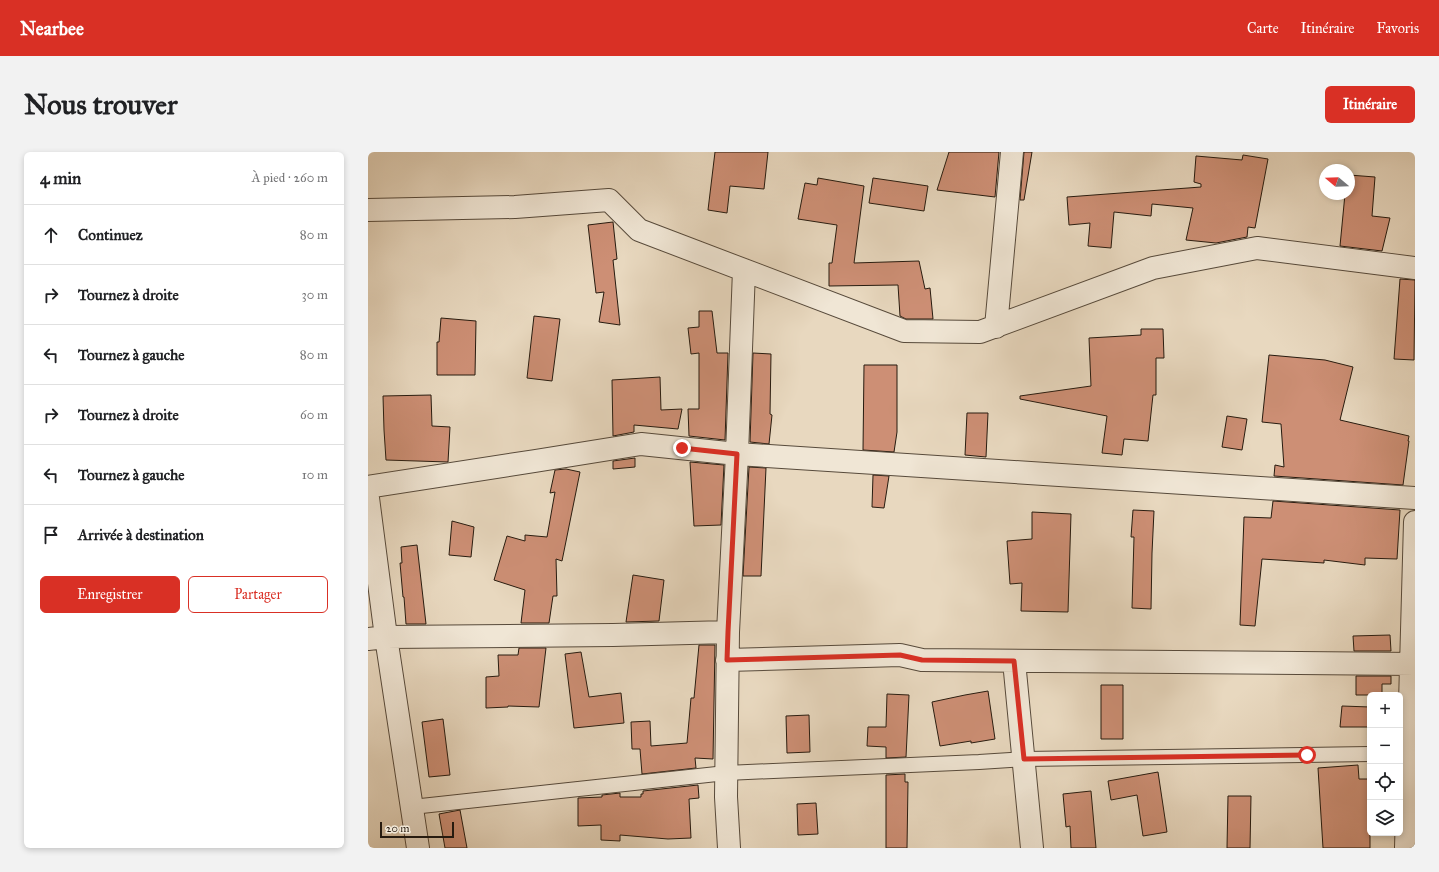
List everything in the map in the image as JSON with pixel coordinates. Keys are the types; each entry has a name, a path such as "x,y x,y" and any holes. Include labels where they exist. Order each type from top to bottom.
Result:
{"street":[{"path":"996,327 1012,152"},
{"path":"368,210 515,207 609,200 639,230 904,331 980,332 1153,268 1257,248 1415,268"},
{"path":"729,848 726,773 727,660 744,270"},
{"path":"368,487 536,462 641,444 737,454 1415,498"},
{"path":"368,498 377,638 412,807 418,848"},
{"path":"1406,848 1408,753 1413,664 1415,522"},
{"path":"377,638 728,632"},
{"path":"727,660 900,655 922,660 1413,664"},
{"path":"1014,661 1032,848"}],"lane":[{"path":"412,807 726,773 1024,759 1367,754"}],"building":[{"path":"715,152 768,152 764,189 730,186 727,213 708,210"},
{"path":"949,152 999,152 995,197 937,190"},
{"path":"1024,152 1032,152 1024,200 1020,200"},
{"path":"1243,155 1268,159 1255,228 1248,227 1247,237 1216,243 1186,240 1193,208 1152,204 1151,216 1114,212 1111,248 1088,246 1090,223 1069,225 1067,197 1201,187 1201,184 1194,182 1196,156 1242,160"},
{"path":"1355,175 1375,177 1372,216 1390,218 1382,251 1340,246 1344,200 1355,200"},
{"path":"818,178 864,186 854,263 919,261 925,289 930,288 933,319 906,319 900,316 898,285 829,286 829,263 832,263 837,225 798,219 805,183 817,185"},
{"path":"873,178 928,186 924,211 869,203"},
{"path":"613,222 617,259 613,260 620,325 599,322 604,292 596,293 588,225"},
{"path":"1400,279 1415,280 1414,360 1394,359"},
{"path":"699,311 712,311 717,353 728,353 725,440 689,436 688,409 699,409 699,353 691,354 688,328 699,327"},
{"path":"534,316 560,319 552,381 527,378"},
{"path":"441,318 476,321 475,375 437,375 437,342 439,342"},
{"path":"1141,329 1163,329 1164,358 1156,358 1156,395 1153,395 1148,441 1124,439 1122,455 1102,453 1107,416 1020,399 1020,396 1091,386 1089,338 1141,335"},
{"path":"753,353 771,354 770,414 772,415 769,444 750,442"},
{"path":"1269,355 1325,360 1353,367 1340,420 1409,436 1403,485 1274,476 1275,465 1284,467 1281,424 1262,422"},
{"path":"864,365 897,365 897,432 894,452 863,450"},
{"path":"660,377 661,410 682,409 678,429 634,425 634,432 613,436 612,380"},
{"path":"431,395 432,426 450,427 448,462 386,460 383,396"},
{"path":"967,413 988,413 986,457 965,455"},
{"path":"1227,416 1247,419 1242,450 1222,447"},
{"path":"635,458 635,467 613,469 613,461"},
{"path":"690,462 724,465 721,525 694,526"},
{"path":"749,467 766,468 761,576 743,576"},
{"path":"566,469 580,472 562,561 556,559 557,596 553,596 549,623 521,623 525,590 494,580 507,536 525,541 525,535 547,537 555,492 550,493 555,470"},
{"path":"873,475 889,476 884,508 872,507"},
{"path":"1273,501 1400,510 1397,559 1365,558 1365,565 1324,560 1324,563 1262,559 1255,626 1240,625 1244,517 1271,518"},
{"path":"1133,510 1154,511 1151,609 1132,608 1134,537 1131,537"},
{"path":"1032,512 1071,514 1068,612 1021,611 1022,583 1010,584 1007,541 1032,539"},
{"path":"452,521 474,527 471,557 449,555"},
{"path":"417,545 426,624 406,624 400,563 402,563 401,547"},
{"path":"633,575 664,580 659,621 626,622"},
{"path":"1390,635 1391,651 1354,651 1353,636"},
{"path":"699,645 715,645 713,759 695,758 696,768 642,774 640,749 632,749 631,722 650,721 651,746 687,743 691,698 694,698"},
{"path":"519,648 546,648 539,707 508,706 486,708 486,677 499,676 498,655 518,655"},
{"path":"581,652 589,697 621,693 624,723 574,728 565,654"},
{"path":"1356,676 1391,676 1391,684 1382,684 1382,692 1367,692 1367,695 1356,695"},
{"path":"1101,685 1123,685 1123,739 1101,739"},
{"path":"988,691 995,739 940,746 932,702"},
{"path":"887,694 909,695 906,757 886,758 886,747 867,746 868,727 886,727"},
{"path":"1342,706 1367,707 1367,727 1340,727"},
{"path":"809,715 810,752 787,753 786,716"},
{"path":"443,719 450,775 429,777 422,722"},
{"path":"1358,765 1359,779 1367,779 1367,836 1370,836 1370,848 1323,848 1318,768"},
{"path":"1158,772 1167,832 1143,836 1137,795 1111,800 1108,781"},
{"path":"905,774 905,782 908,782 907,848 886,848 886,775"},
{"path":"698,785 699,798 689,799 691,838 668,839 620,835 620,841 601,840 601,825 578,826 578,798 602,797 602,795 620,793 620,797 641,797 643,791"},
{"path":"1091,791 1096,848 1071,848 1070,826 1066,827 1063,794"},
{"path":"1228,796 1251,796 1250,848 1227,848"},
{"path":"816,803 818,834 798,835 797,804"},
{"path":"460,810 467,848 445,848 439,814"}],"route":[{"path":"682,448 737,454 727,660 900,655 922,660 1014,661 1024,759 1307,755"}]}
